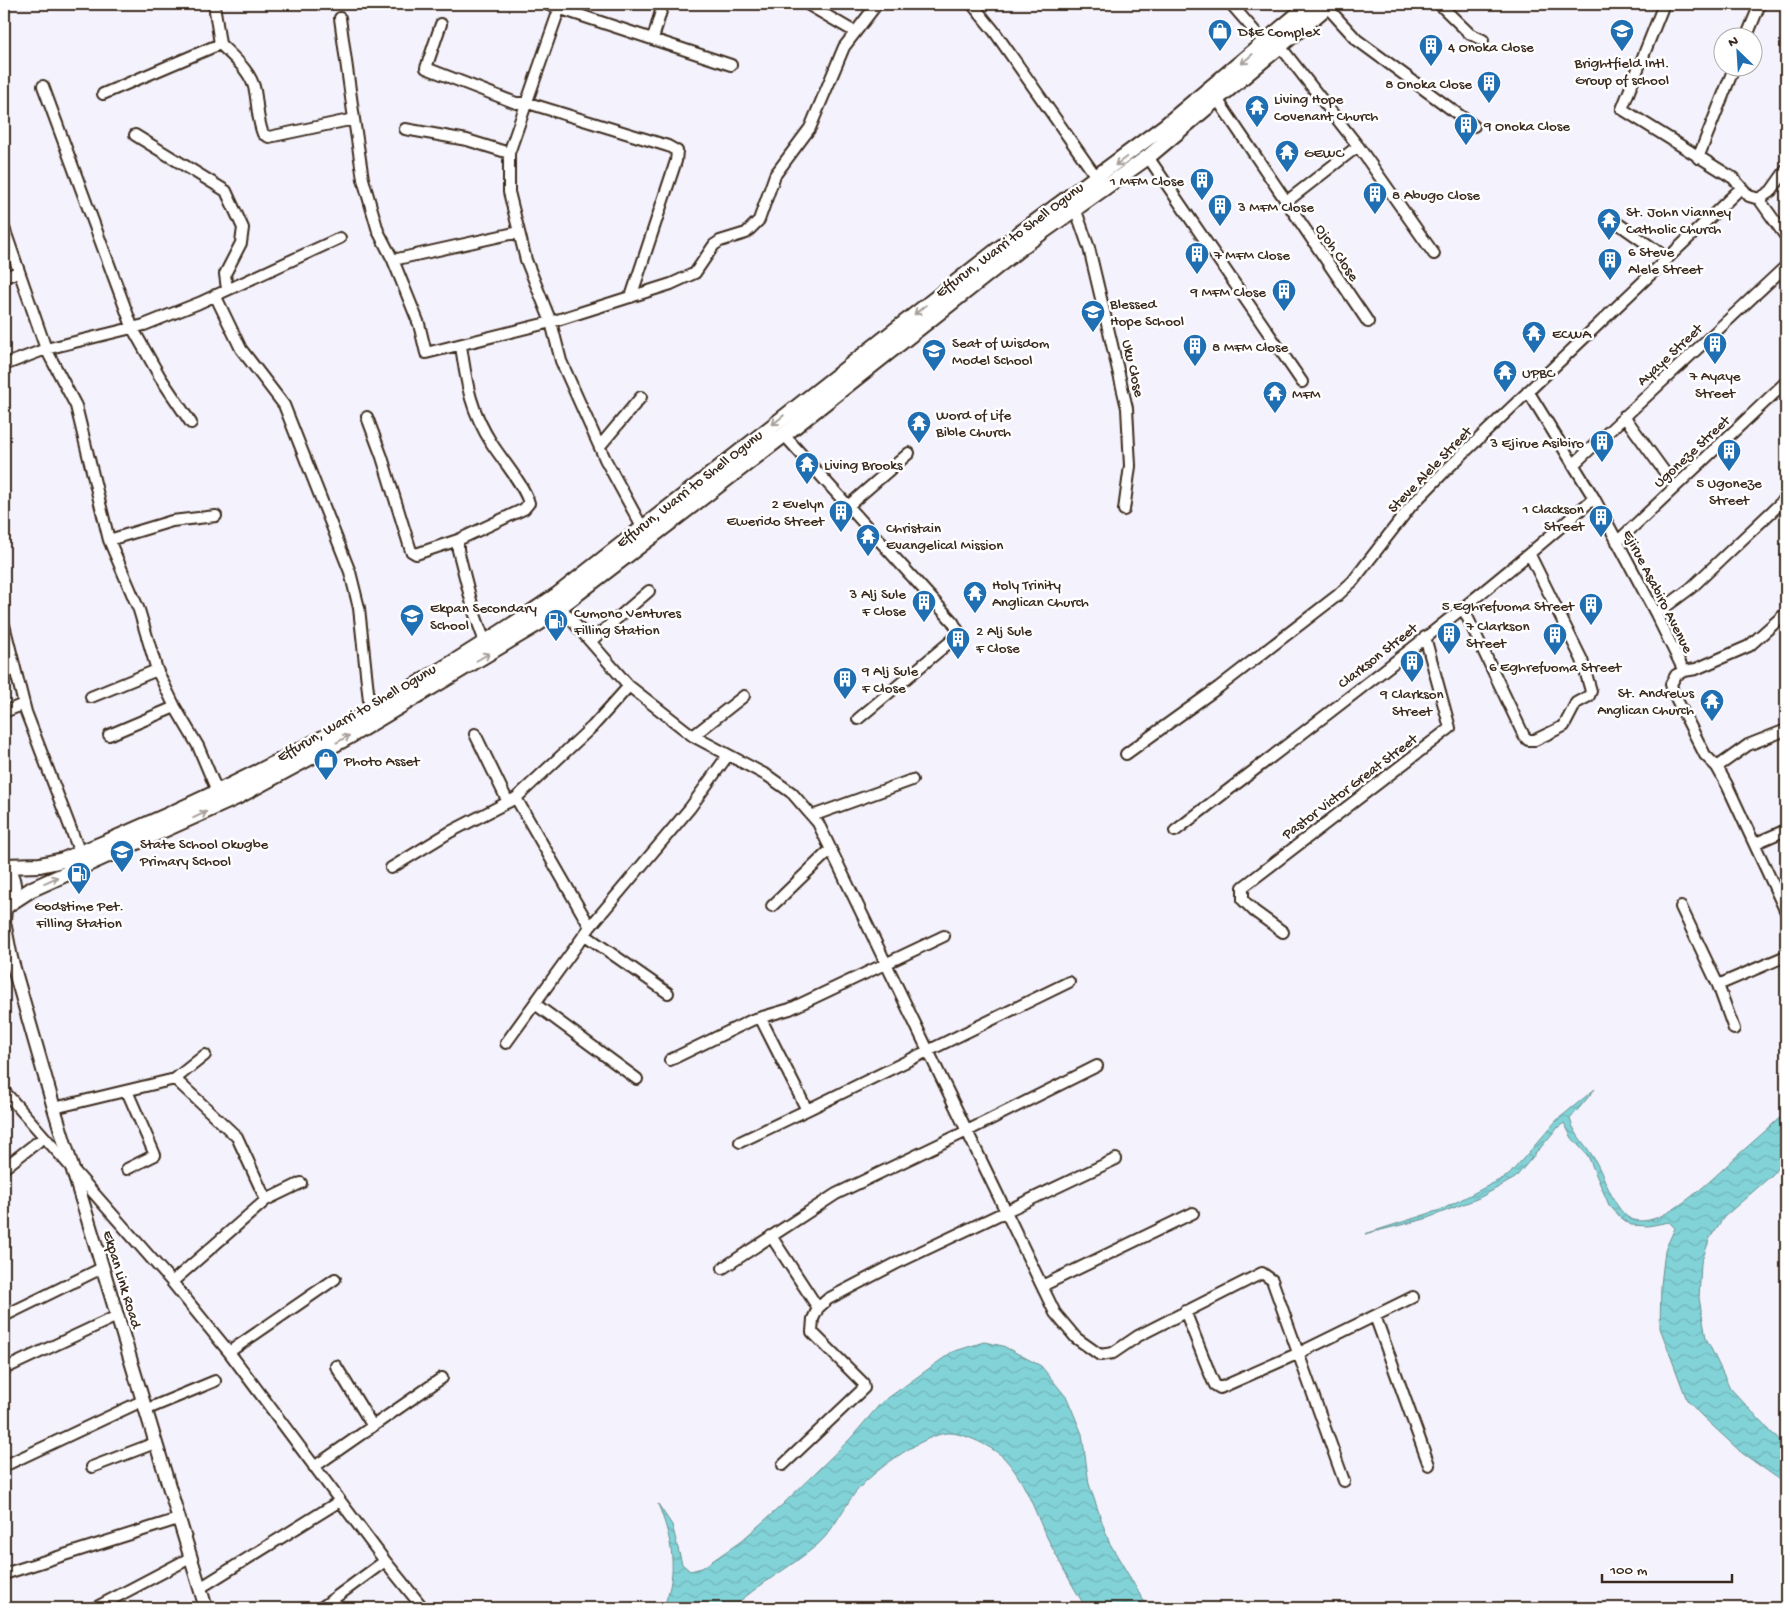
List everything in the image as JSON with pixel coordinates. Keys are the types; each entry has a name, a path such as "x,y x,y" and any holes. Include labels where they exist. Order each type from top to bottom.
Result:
{"main road":[{"name":"Effurun, Warri to Shell Ogunu","path":"4,867 40,865 80,853 217,791 370,710 485,642 557,595 806,398 996,252 1098,178 1166,125 1310,4"},
{"name":"Effurun, Warri to Shell Ogunu","path":"6,907 18,896 48,881 237,798 350,736 517,637 561,608 1027,243 1148,157 1329,5"},
{"path":"806,398 816,410"},
{"path":"4,867 13,880 14,888 6,907"}],"street":[{"path":"214,4 220,44 252,80 256,92 256,110 263,134 268,137 354,119"},
{"path":"546,4 560,6 731,64"},
{"path":"653,39 663,4"},
{"path":"807,4 855,32"},
{"path":"340,18 363,179 378,231 393,260 419,324 426,353 461,346 551,322 671,284 694,272 714,245 720,241 746,233 754,226 766,206 775,174 810,128 844,47 877,4"},
{"path":"972,4 994,31 1098,178"},
{"path":"1231,4 1265,43"},
{"path":"1439,4 1470,34 1483,40"},
{"path":"1664,4 1622,109 1733,178 1749,196 1759,199 1786,237"},
{"path":"1750,28 1760,4"},
{"path":"1329,5 1357,40 1474,126"},
{"path":"560,6 528,103 509,153 509,192 526,260 551,322 561,361 600,446 642,527"},
{"path":"441,24 426,68 516,103 528,103 668,146 677,151 676,161 631,297"},
{"path":"103,94 220,44"},
{"path":"1280,46 1358,146 1434,254"},
{"path":"1698,158 1730,78"},
{"path":"43,86 133,329 160,377 191,423"},
{"name":"Ojoh Close","path":"1217,99 1368,322"},
{"path":"405,129 466,140 509,153"},
{"path":"135,135 226,192 243,228 241,243 225,274 228,289"},
{"path":"1286,202 1358,146"},
{"path":"1148,157 1302,382"},
{"path":"1759,199 1771,191 1786,170"},
{"name":"Steve Alele Street","path":"1126,754 1219,687 1338,595 1353,581 1411,506 1528,391 1741,188"},
{"name":"Uku Close","path":"1075,208 1089,248 1128,408 1130,466 1124,510"},
{"path":"1613,220 1668,258"},
{"path":"4,228 46,349 76,406 109,540 139,610 157,670 198,746 217,791"},
{"path":"393,260 520,232"},
{"path":"4,365 46,349 133,329 215,295 340,238"},
{"name":"Ayaye Street","path":"1573,465 1786,266"},
{"path":"4,277 19,272"},
{"path":"215,295 241,349 284,405 350,572 359,608 370,710"},
{"path":"367,417 382,457 411,551 416,554 458,540 524,509 529,503 491,442 468,395 461,346"},
{"name":"Ugoneze Street","path":"1617,542 1786,382"},
{"name":"Ejirue Asabiro Avenue","path":"1528,391 1594,498 1656,614 1684,671 1676,675 1671,684 1673,692 1705,755 1717,767 1756,843 1786,912"},
{"path":"600,446 641,397"},
{"path":"1624,416 1669,478"},
{"path":"784,435 953,622 958,631 957,636 858,718"},
{"path":"848,506 908,453"},
{"name":"Clarkson Street","path":"1175,831 1464,608 1530,555 1594,498"},
{"path":"1656,614 1690,588 1786,498"},
{"path":"109,540 172,522 216,516"},
{"path":"458,540 458,550 474,612 485,642"},
{"path":"1464,608 1524,736 1528,740 1535,740 1564,726 1576,703 1589,696 1591,691 1582,660 1530,555"},
{"path":"591,641 649,591"},
{"path":"561,608 630,686 693,736 768,776 792,793 812,816 831,850 1042,1286 1064,1326 1089,1350 1100,1355 1113,1353 1138,1336 1257,1275 1266,1275 1272,1280 1344,1481"},
{"path":"1684,671 1696,669 1749,646 1786,613"},
{"path":"4,625 24,704 80,853"},
{"name":"Pastor Victor Great Street","path":"1283,932 1254,911 1244,900 1243,887 1450,728 1425,637"},
{"path":"91,697 157,670"},
{"path":"391,868 450,832 512,800 586,732 630,686"},
{"path":"693,736 744,696"},
{"path":"4,712 24,704"},
{"path":"109,735 175,706"},
{"path":"1717,767 1748,745 1786,730"},
{"path":"475,734 588,931 668,993"},
{"path":"506,1044 588,931 690,808 728,754"},
{"path":"812,816 912,780"},
{"path":"1756,843 1786,830"},
{"path":"772,906 831,850"},
{"path":"6,907 4,922 11,958"},
{"path":"1681,907 1718,985 1734,1029"},
{"path":"670,1060 752,1020 761,1019 790,1009 944,936"},
{"path":"4,946 11,958"},
{"path":"1718,985 1786,956"},
{"name":"Ekpan Link Road","path":"11,958 143,1406 206,1608"},
{"path":"740,1142 1069,982"},
{"path":"535,1004 636,1079"},
{"path":"761,1019 807,1110"},
{"path":"54,1108 175,1079 205,1055"},
{"path":"723,1268 836,1194 1097,1066"},
{"path":"175,1079 237,1137 266,1200"},
{"path":"4,1090 172,1282 229,1352 422,1608"},
{"path":"127,1091 156,1156 127,1169"},
{"path":"4,1168 44,1136"},
{"path":"783,1465 864,1388 863,1383 812,1332 813,1319 818,1308 828,1299 895,1264 1116,1159"},
{"path":"172,1282 266,1200 301,1182"},
{"path":"1042,1286 1193,1213"},
{"path":"771,1236 818,1308"},
{"path":"4,1316 102,1268"},
{"path":"229,1352 335,1279"},
{"path":"1185,1312 1217,1387 1224,1387 1299,1353 1413,1297"},
{"path":"4,1369 117,1316"},
{"path":"1374,1316 1429,1465"},
{"path":"336,1366 372,1424"},
{"path":"314,1467 372,1424 442,1378"},
{"path":"4,1466 143,1406 215,1381"},
{"path":"92,1467 155,1442"},
{"path":"200,1588 340,1501"},
{"path":"4,1574 178,1519"},
{"path":"95,1608 190,1558"},
{"path":"321,1608 385,1561"}],"water":[{"path":"1595,1089 1570,1119 1575,1131 1594,1158 1616,1203 1624,1214 1636,1221 1651,1220 1667,1213 1684,1202 1716,1176 1786,1112 1786,1158 1772,1175 1724,1217 1710,1238 1701,1263 1699,1298 1706,1338 1730,1388 1786,1448 1786,1484 1742,1453 1687,1400 1660,1328 1661,1285 1665,1250 1675,1228 1669,1222 1648,1226 1631,1225 1620,1217 1609,1205 1588,1156 1572,1138 1564,1123 1557,1128 1515,1178 1479,1198 1425,1219 1365,1234 1443,1209 1509,1175 1557,1120"},
{"path":"984,1342 1003,1346 1041,1366 1067,1398 1082,1434 1089,1484 1109,1542 1148,1608 1086,1608 1058,1559 1027,1492 1005,1459 987,1446 970,1438 948,1433 927,1439 915,1445 869,1478 850,1500 824,1539 752,1591 732,1608 663,1608 671,1581 672,1556 667,1530 658,1504 672,1525 682,1564 690,1571 702,1568 740,1542 781,1506 850,1439 881,1403 952,1352"}],"place":[{"name":"D$E Complex","path":"1220,52"},
{"name":"Brightfield Intl. Group of school","path":"1622,52"},
{"name":"4 Onoka Close","path":"1431,67"},
{"name":"8 Onoka Close","path":"1489,104"},
{"name":"Living Hope Covenant Church","path":"1257,128"},
{"name":"9 Onoka Close","path":"1466,146"},
{"name":"GEWC","path":"1287,173"},
{"name":"1 MFM Close","path":"1202,201"},
{"name":"8 Abugo Close","path":"1375,215"},
{"name":"3 MFM Close","path":"1220,227"},
{"name":"St. John Vianney Catholic Church","path":"1609,241"},
{"name":"7 MFM Close","path":"1197,275"},
{"name":"6 Steve Alele Street","path":"1610,281"},
{"name":"9 MFM Close","path":"1284,312"},
{"name":"Blessed Hope School","path":"1093,333"},
{"name":"ECWA","path":"1534,354"},
{"name":"7 Ayaye Street","path":"1715,365"},
{"name":"8 MFM Close","path":"1195,367"},
{"name":"Seat of Wisdom Model School","path":"934,372"},
{"name":"UPBC","path":"1505,393"},
{"name":"MFM","path":"1275,414"},
{"name":"Word of Life Bible Church","path":"919,444"},
{"name":"3 Ejirue Asibiro","path":"1602,463"},
{"name":"5 Ugoneze Street","path":"1729,472"},
{"name":"Living Brooks","path":"807,485"},
{"name":"2 Evelyn Ewerido Street","path":"841,533"},
{"name":"1 Clackson Street","path":"1601,538"},
{"name":"Christain Evangelical Mission","path":"868,557"},
{"name":"Holy Trinity Anglican Church","path":"975,614"},
{"name":"3 Alj Sule F Close","path":"924,623"},
{"name":"5 Eghrefuoma Street","path":"1591,626"},
{"name":"Ekpan Secondary School","path":"412,637"},
{"name":"Cumono Ventures Filling Station","path":"556,642"},
{"name":"7 Clarkson Street","path":"1449,655"},
{"name":"6 Eghrefuoma Street","path":"1555,656"},
{"name":"2 Alj Sule F Close","path":"958,660"},
{"name":"9 Clarkson Street","path":"1412,683"},
{"name":"9 Alj Sule F Close","path":"845,700"},
{"name":"St. Andrews Anglican Church","path":"1712,722"},
{"name":"Photo Asset","path":"326,781"},
{"name":"State School Okugbe Primary School","path":"122,873"},
{"name":"Godstime Pet. Filling Station","path":"79,895"}]}
